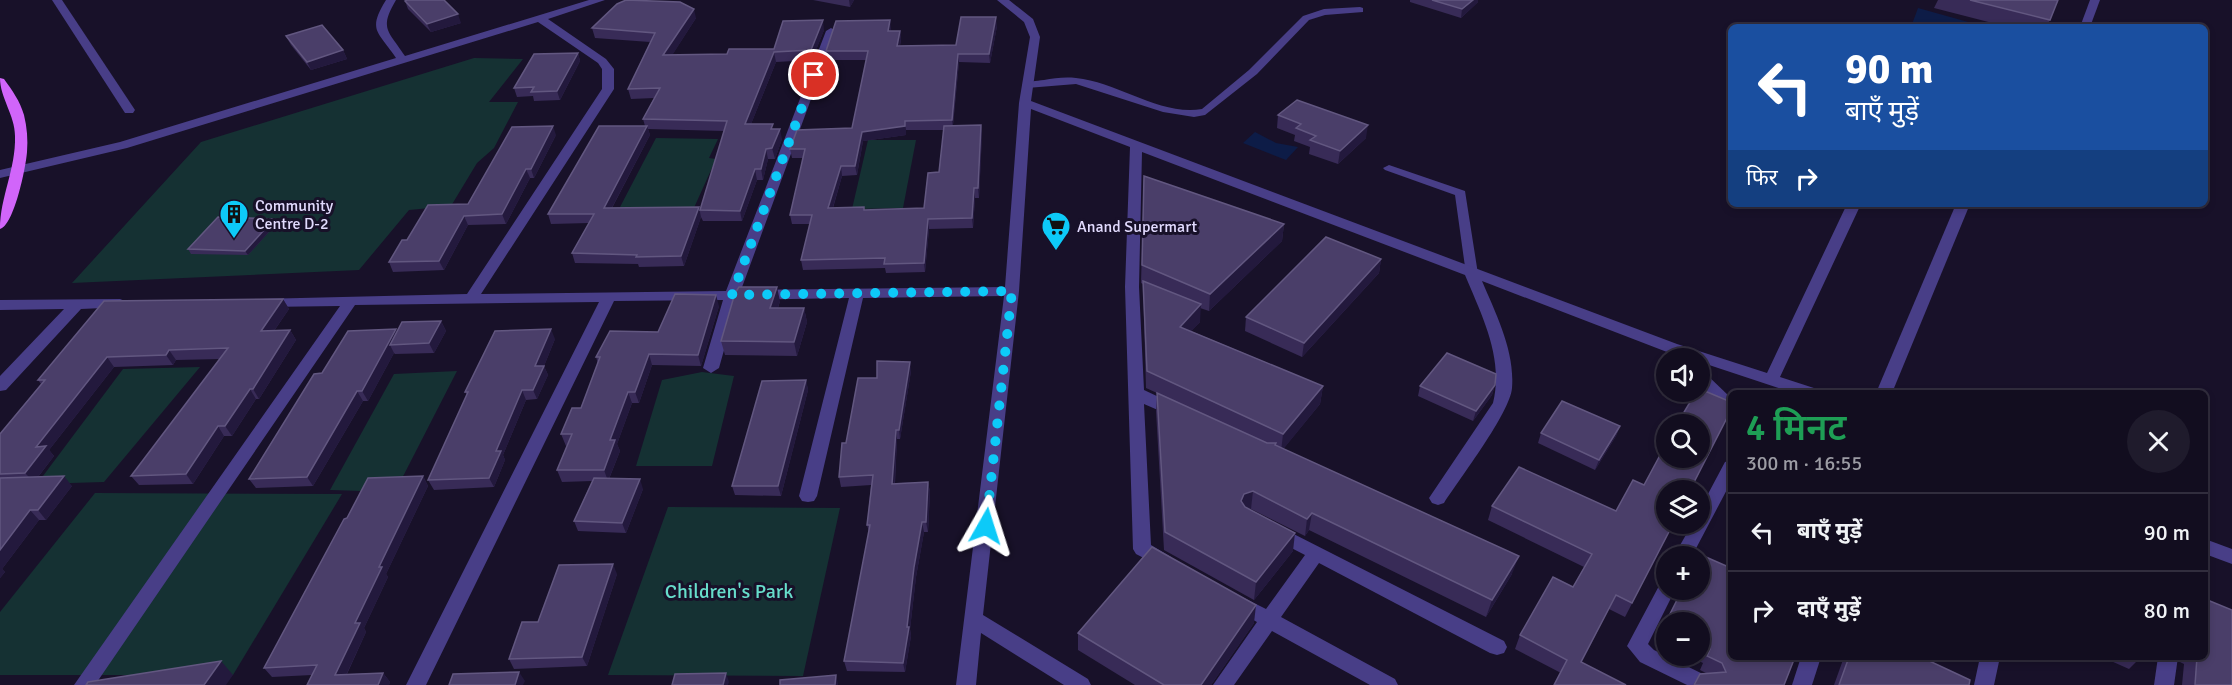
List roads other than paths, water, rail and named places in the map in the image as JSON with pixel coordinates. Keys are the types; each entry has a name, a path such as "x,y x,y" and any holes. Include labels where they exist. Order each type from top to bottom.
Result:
{"main road":[{"path":"0,81 20,114 22,146 15,190 0,225"}],"street":[{"path":"57,0 129,110"},
{"path":"391,0 380,18 380,26 402,59"},
{"path":"0,174 123,145 600,0"},
{"path":"966,685 976,620 1012,291 1025,103 1035,37 1034,28 1029,21 1002,0"},
{"path":"2086,24 2095,0"},
{"path":"471,299 608,89 608,69 602,61 541,19"},
{"path":"711,368 732,295 831,31"},
{"path":"1025,103 1664,348"},
{"path":"1136,144 1132,288 1142,549 1181,571"},
{"path":"1771,380 1853,207"},
{"path":"1885,390 1962,207"},
{"path":"1438,498 1501,404 1506,391 1506,374 1490,317 1472,274"},
{"path":"1132,288 1152,295"},
{"path":"244,302 1012,291"},
{"path":"808,496 857,293"},
{"path":"416,685 609,297"},
{"path":"84,685 351,300"},
{"path":"0,306 136,303"},
{"path":"0,386 77,304"},
{"path":"1710,362 1802,390"},
{"path":"1710,387 1728,405"},
{"path":"1136,393 1188,417"},
{"path":"1688,546 1728,472"},
{"path":"1259,523 1497,647"},
{"path":"2208,547 2232,557"},
{"path":"1223,685 1316,553"},
{"path":"1220,593 1388,685"},
{"path":"1660,600 1637,646 1647,657 1706,685"},
{"path":"976,620 1081,685"},
{"path":"1802,685 1810,660"},
{"path":"1984,685 1989,660"},
{"path":"2164,685 2168,660"}],"lane":[{"path":"1027,85 1078,81 1181,113 1199,114 1206,112 1253,72 1306,18 1324,12 1360,10"},
{"path":"1389,168 1461,193 1472,274"}],"water":[{"path":"1918,8 1975,24 1912,24"},
{"path":"1255,132 1276,143 1298,147 1286,160 1243,143"}],"place":[{"name":"Community Centre D-2","path":"234,240"},
{"name":"Anand Supermart","path":"1056,252"}],"park label":[{"name":"Children's Park","path":"729,591"}]}
